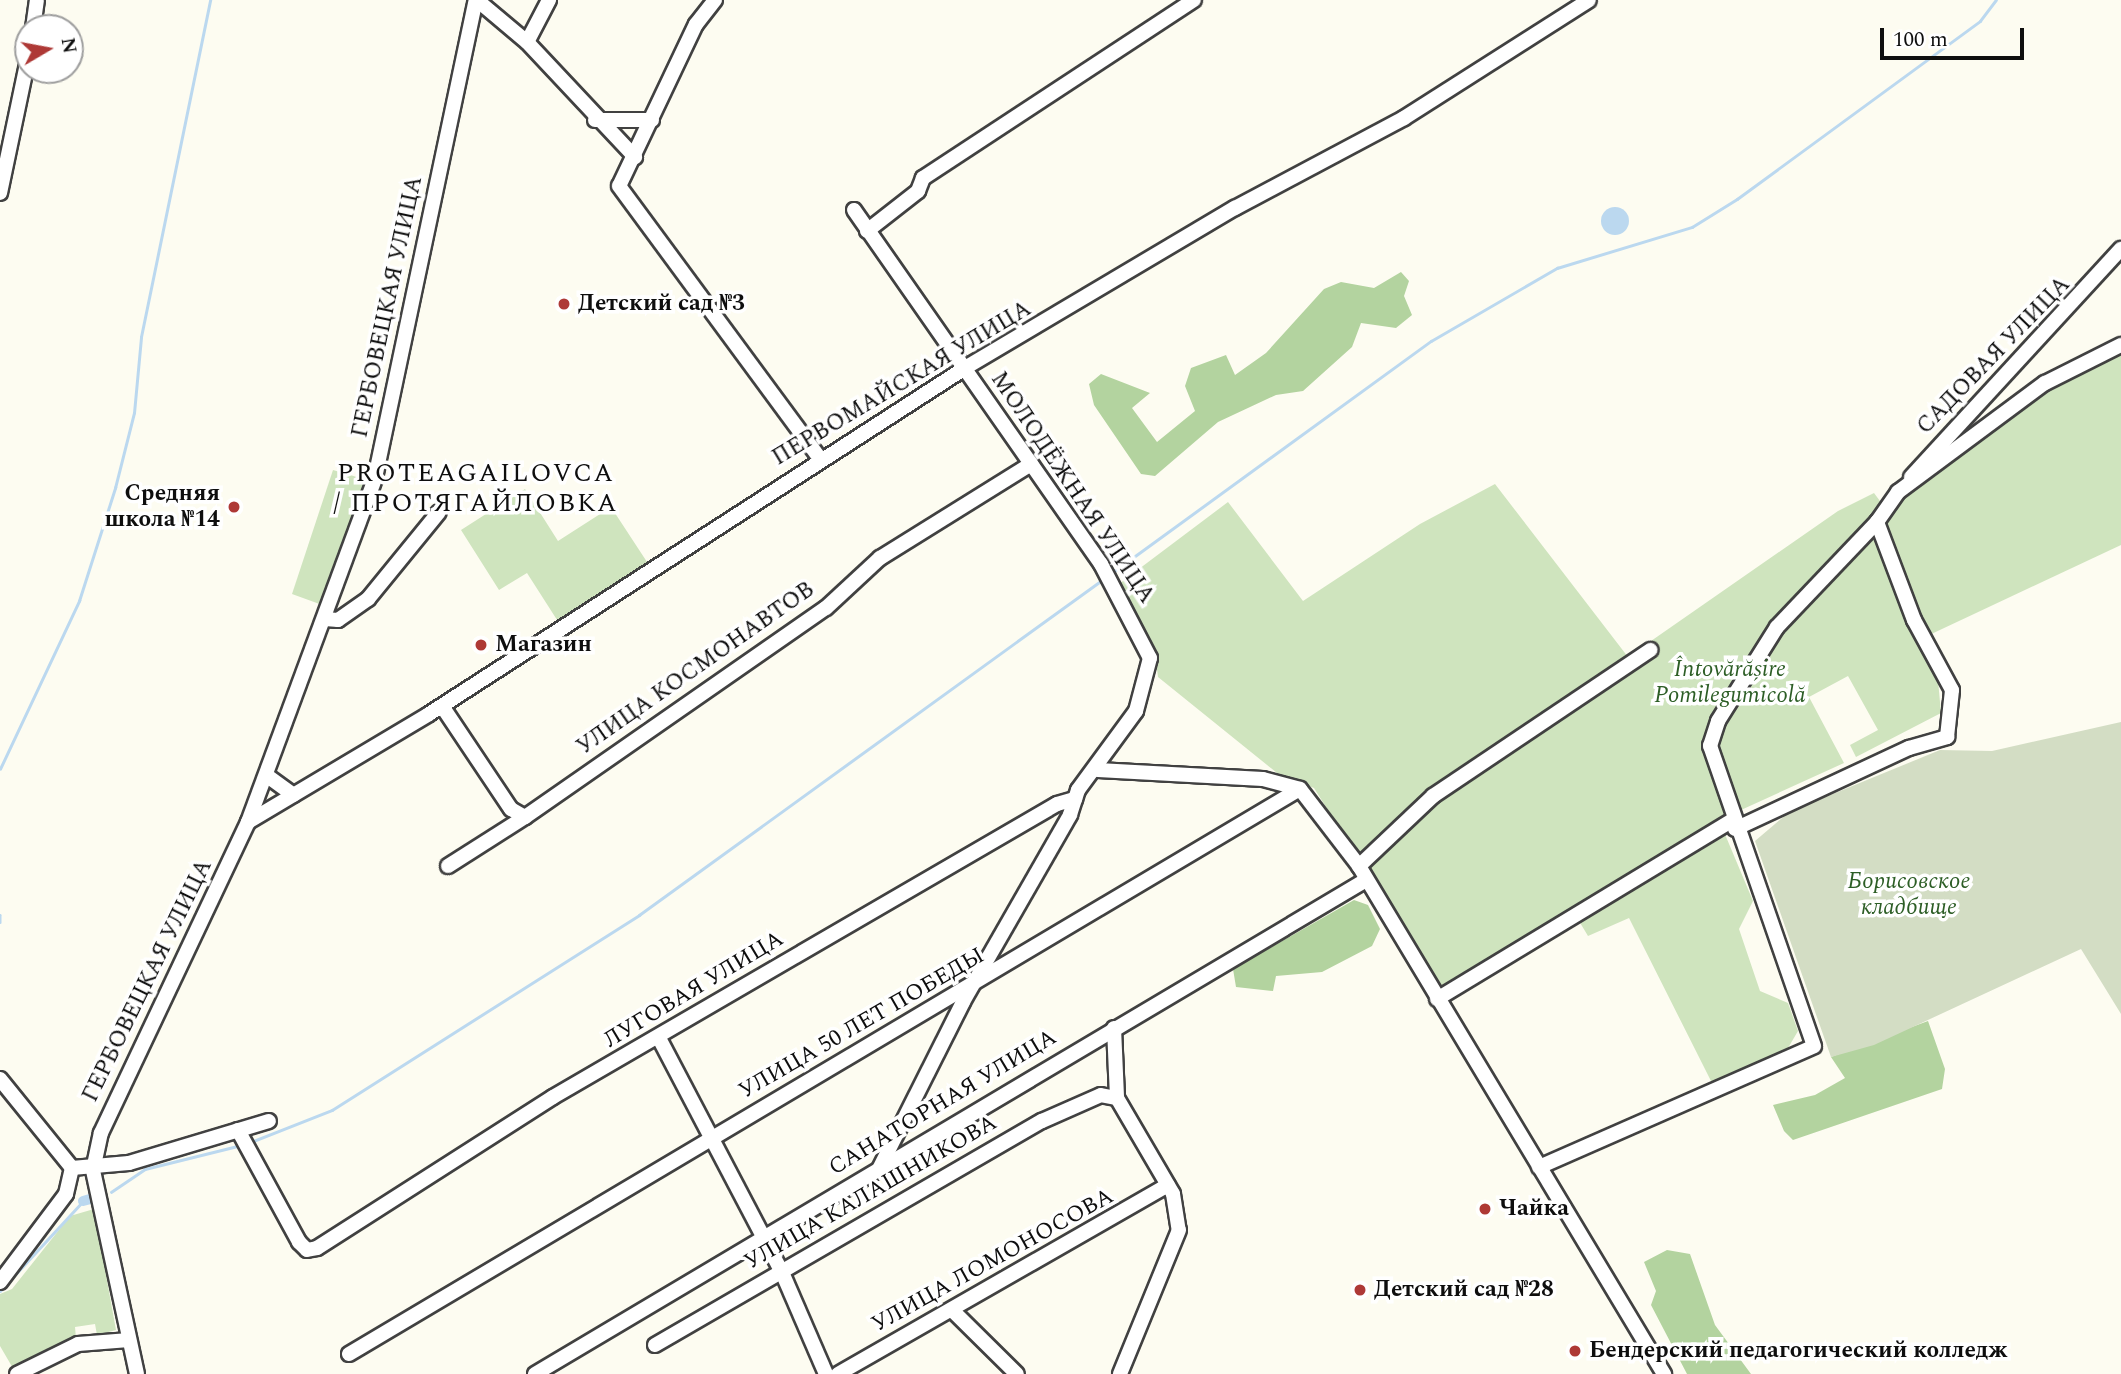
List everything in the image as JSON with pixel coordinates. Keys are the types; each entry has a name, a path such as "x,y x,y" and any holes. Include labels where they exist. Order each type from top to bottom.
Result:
{"street":[{"path":"476,0 527,42 595,120 635,157"},
{"name":"ГЕРБОВЕЦКАЯ УЛИЦА","path":"137,1374 93,1170 114,1098 248,822 375,478 476,0"},
{"path":"527,42 549,0"},
{"path":"715,0 696,24 619,187 820,459"},
{"path":"867,231 918,191 923,178 1194,0"},
{"name":"ПЕРВОМАЙСКАЯ УЛИЦА","path":"248,822 442,706 820,459 965,368 1235,208 1404,118 1589,0"},
{"path":"0,193 23,84"},
{"path":"595,120 652,120"},
{"name":"МОЛОДЁЖНАЯ УЛИЦА","path":"854,210 1101,564 1140,633 1150,657 1147,678 1136,711 1098,770 1075,799 971,988 880,1167"},
{"name":"САДОВАЯ УЛИЦА","path":"1898,492 2121,249"},
{"path":"1539,1167 1814,1046 1712,757 1717,721 1777,627 1877,522 1898,492 2046,383 2121,345"},
{"name":"УЛИЦА КОСМОНАВТОВ","path":"448,866 525,817 826,608 880,558 1031,464"},
{"path":"325,619 338,620 368,599 439,512"},
{"path":"1437,999 1734,825 1909,748 1947,737 1952,690 1914,620 1877,522"},
{"path":"1359,866 1433,796 1650,650"},
{"path":"442,706 511,809 525,817"},
{"path":"1098,770 1263,779 1300,789 1359,866 1664,1374"},
{"path":"266,775 294,795"},
{"name":"УЛИЦА 50 ЛЕТ ПОБЕДЫ","path":"349,1354 709,1139 971,988 1300,789"},
{"name":"ЛУГОВАЯ УЛИЦА","path":"243,1140 307,1250 344,1232 553,1097 660,1040 1045,811 1075,799"},
{"name":"САНАТОРНАЯ УЛИЦА","path":"535,1374 554,1368 764,1236 1366,880"},
{"path":"1114,1028 1117,1098 1170,1190 1179,1230 1120,1374"},
{"path":"660,1040 709,1139 781,1270 826,1374"},
{"path":"0,1079 72,1168 93,1170 243,1140 269,1121"},
{"name":"УЛИЦА КАЛАШНИКОВА","path":"655,1345 1042,1121 1101,1096 1117,1098"},
{"path":"0,1282 66,1194 72,1168"},
{"name":"УЛИЦА ЛОМОНОСОВА","path":"838,1374 1170,1190"},
{"path":"952,1310 1017,1374"},
{"path":"17,1374 78,1344 129,1340"}],"green space":[{"path":"1401,272 1409,281 1404,296 1412,315 1396,328 1361,323 1352,347 1303,391 1276,395 1218,422 1155,476 1141,474 1094,405 1089,384 1101,374 1150,393 1132,408 1157,442 1195,411 1185,386 1191,368 1226,355 1235,375 1266,353 1324,289 1341,282 1374,288"},
{"path":"2121,353 2121,545 1925,637 1882,534 1887,511 2050,385"},
{"path":"333,470 367,480 325,606 292,594"},
{"name":"Întovărășire Pomilegumicolă","path":"1495,484 1628,657 1838,511 1874,493 1883,505 1872,516 1872,535 1938,680 1941,713 1856,757 1850,745 1878,730 1848,676 1809,697 1844,763 1719,820 1753,901 1739,929 1760,991 1788,1003 1798,1031 1788,1048 1712,1083 1629,918 1588,936 1579,921 1449,1002 1314,788 1277,773 1158,677 1154,647 1119,584 1228,502 1303,601 1420,524"},
{"path":"525,489 558,541 611,507 649,565 559,623 527,573 499,590 461,530"},
{"name":"Борисовское кладбище","path":"2121,722 2121,1014 2081,949 1874,1045 1831,1057 1755,841 1789,812 1940,750 1992,751"},
{"path":"1354,900 1368,905 1380,929 1372,946 1322,972 1276,976 1273,991 1236,987 1233,969"},
{"path":"1928,1021 1945,1069 1942,1089 1793,1140 1784,1131 1773,1105 1815,1095 1845,1078 1831,1057"},
{"path":"94,1209 116,1330 97,1335 95,1324 75,1327 76,1338 14,1370 0,1346 0,1294 12,1289 70,1216"},
{"path":"1667,1250 1690,1254 1715,1325 1751,1374 1687,1374 1651,1305 1656,1291 1644,1262"}],"water":[{"path":"1615,207 1625,211 1629,221 1625,231 1615,235 1605,231 1601,221 1605,211"}],"waterway":[{"path":"0,769 79,601 115,488 134,413 141,337 210,0"},
{"path":"1113,572 1431,341 1557,268 1692,227 1737,199 1980,21 1996,0"},
{"path":"251,1142 332,1110 639,915 1102,580"},
{"path":"0,915 0,922"},
{"path":"111,1192 145,1169 241,1145"},
{"path":"83,1201 90,1199"},
{"path":"0,1291 83,1201"}],"place":[{"name":"Детский сад №3","path":"564,304"},
{"name":"Средняя школа №14","path":"234,507"},
{"name":"Магазин","path":"481,645"},
{"name":"Чайка","path":"1485,1209"},
{"name":"Детский сад №28","path":"1360,1290"},
{"name":"Бендерский педагогический колледж","path":"1575,1351"}],"district":[{"name":"PROTEAGAILOVCA / ПРОТЯГАЙЛОВКА","path":"476,489"}]}
